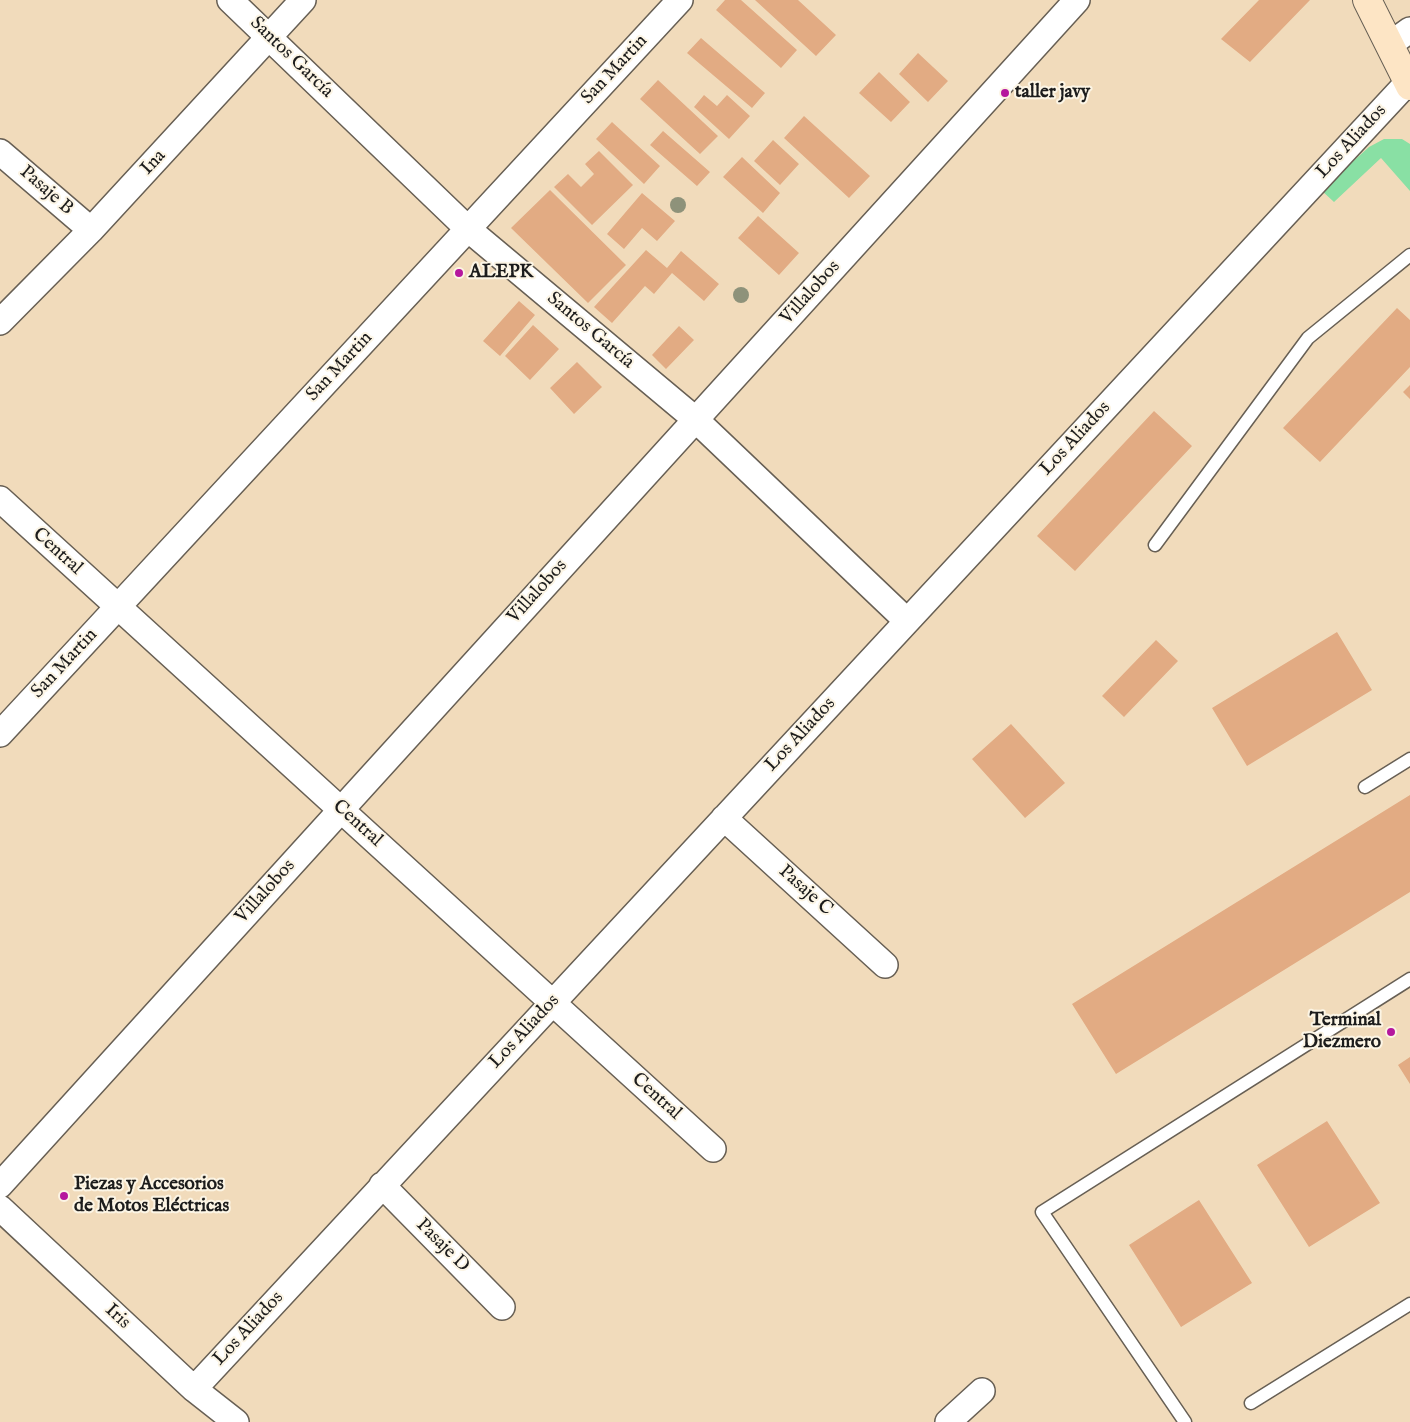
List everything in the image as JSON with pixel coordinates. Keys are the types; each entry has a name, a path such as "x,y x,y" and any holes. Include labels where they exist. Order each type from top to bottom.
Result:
{"main road":[{"path":"1366,0 1400,38 1409,83"}],"street":[{"name":"Santos García","path":"230,0 270,36 468,229 696,419 907,621"},
{"name":"Ina","path":"0,322 91,230 304,0"},
{"name":"San Martin","path":"0,734 680,0"},
{"name":"Villalobos","path":"0,1185 1076,0"},
{"name":"Los Aliados","path":"194,1389 1409,83"},
{"name":"Pasaje B","path":"0,152 91,230"},
{"name":"Central","path":"0,499 713,1149"},
{"name":"Pasaje C","path":"724,818 885,965"},
{"name":"Pasaje D","path":"382,1185 502,1307"},
{"name":"Iris","path":"0,1208 194,1389 236,1422"},
{"path":"948,1422 982,1391"}],"lane":[{"path":"1155,545 1308,338 1410,255"},
{"path":"1365,787 1410,759"},
{"path":"1185,1422 1042,1212 1410,979"},
{"path":"1251,1403 1410,1304"}],"green space":[{"path":"1384,139 1402,139 1410,144 1410,191 1381,158 1334,202 1321,190 1369,147"}],"building":[{"path":"725,0 741,0 797,50 781,68 716,10"},
{"path":"755,0 798,0 836,35 816,56"},
{"path":"1259,0 1310,0 1250,62 1221,39"},
{"path":"701,38 765,93 752,108 687,53"},
{"path":"918,53 948,81 928,102 899,74"},
{"path":"879,72 910,102 891,122 859,93"},
{"path":"658,80 718,136 700,154 640,99"},
{"path":"704,95 717,106 727,95 750,116 729,139 694,107"},
{"path":"804,116 870,176 849,198 784,138"},
{"path":"612,122 660,166 644,184 596,139"},
{"path":"663,131 710,172 697,186 650,145"},
{"path":"773,140 799,164 780,185 754,161"},
{"path":"599,151 633,185 592,225 554,187 568,174 581,187 594,174 585,164"},
{"path":"742,157 780,193 763,213 723,177"},
{"path":"550,190 626,265 588,303 511,228"},
{"path":"642,193 675,221 657,241 642,228 624,249 607,234"},
{"path":"758,216 799,253 779,275 738,238"},
{"path":"646,250 667,268 681,251 719,284 704,301 672,273 654,294 645,286 612,323 594,307"},
{"path":"519,301 535,315 500,356 483,341"},
{"path":"1397,308 1410,320 1410,367 1320,462 1283,428"},
{"path":"533,325 559,349 530,380 505,356"},
{"path":"679,326 694,340 666,369 652,355"},
{"path":"577,362 602,387 574,414 550,388"},
{"path":"1410,385 1410,399 1403,392"},
{"path":"1154,411 1192,446 1075,571 1037,536"},
{"path":"1337,632 1372,690 1247,766 1212,708"},
{"path":"1156,640 1178,661 1124,717 1102,696"},
{"path":"1011,724 1065,783 1025,818 972,759"},
{"path":"1410,795 1410,892 1116,1074 1072,1004"},
{"path":"1410,1057 1410,1084 1398,1065"},
{"path":"1327,1121 1380,1203 1309,1247 1257,1165"},
{"path":"1199,1200 1252,1283 1181,1327 1129,1245"}],"place":[{"name":"taller javy","path":"1005,93"},
{"name":"ALEPK","path":"459,273"},
{"name":"Terminal Diezmero","path":"1391,1032"},
{"name":"Piezas y Accesorios de Motos Eléctricas","path":"64,1196"}]}
